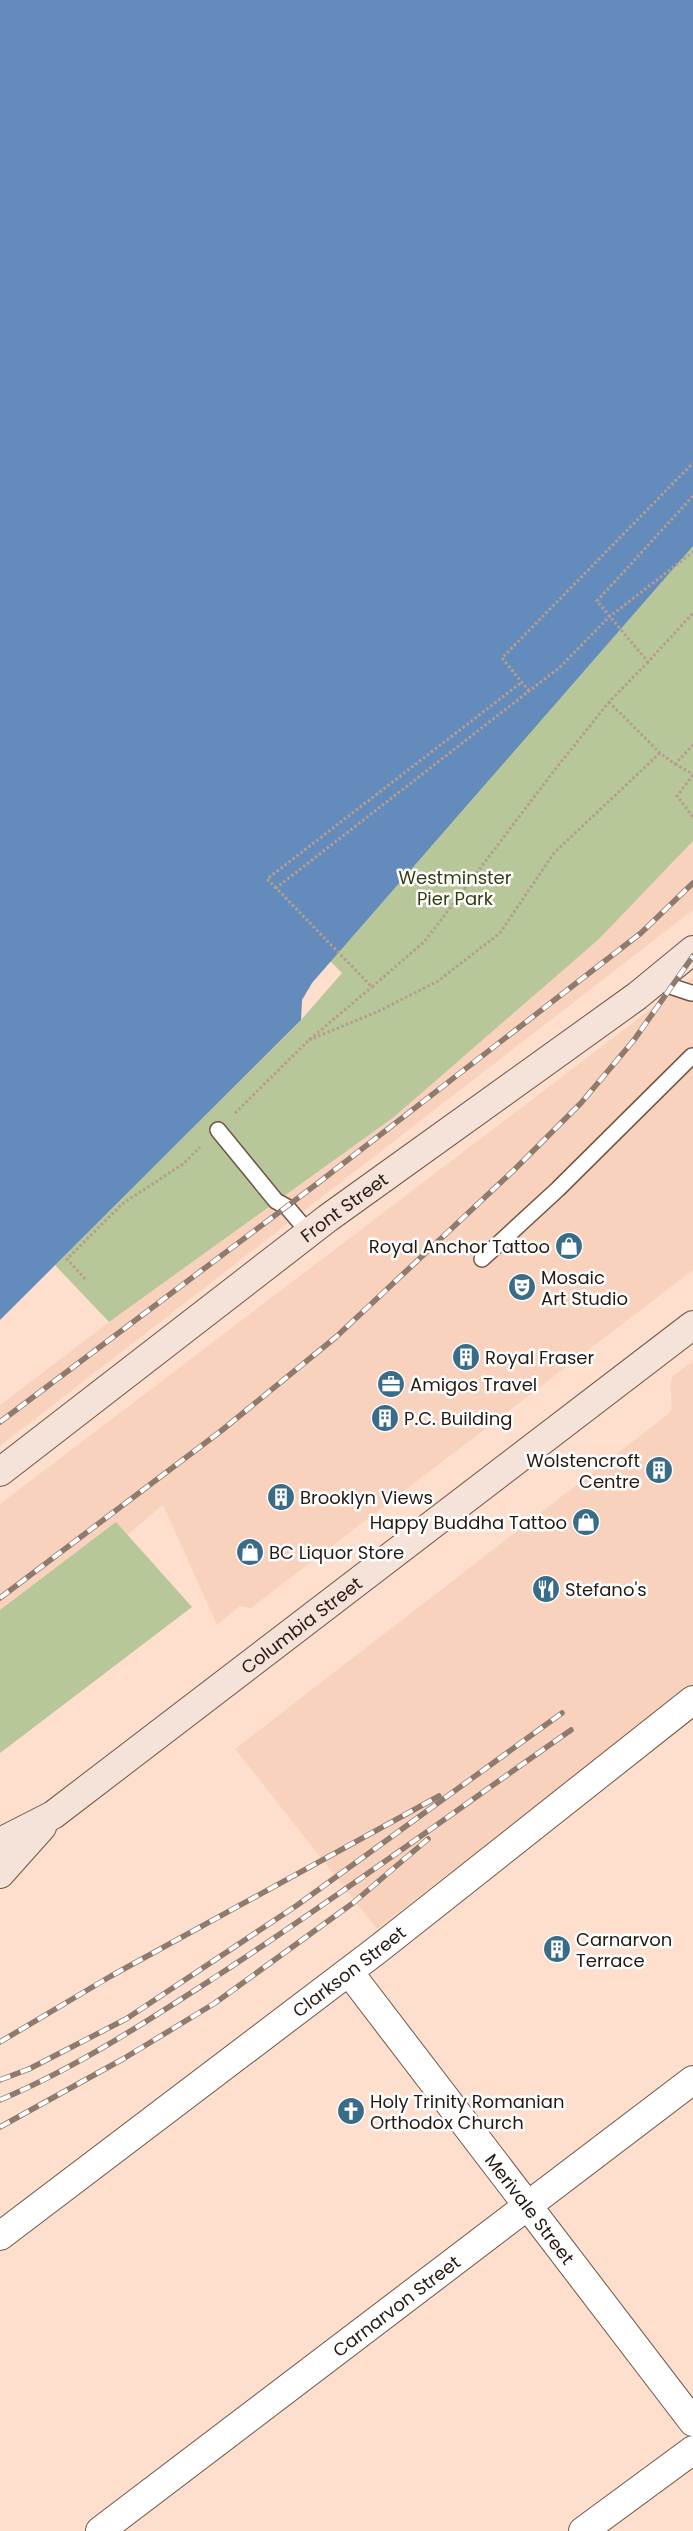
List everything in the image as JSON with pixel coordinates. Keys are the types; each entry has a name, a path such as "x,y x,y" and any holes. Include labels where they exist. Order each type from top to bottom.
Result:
{"street":[{"name":"Front Street","path":"0,1472 309,1233 655,981 693,950"},
{"name":"Columbia Street","path":"0,1842 53,1815 693,1326"},
{"name":"Clarkson Street","path":"0,2236 349,1972 693,1700"},
{"name":"Columbia Street","path":"0,1874 53,1815"},
{"name":"Merivale Street","path":"349,1972 693,2422"},
{"name":"Carnarvon Street","path":"100,2531 693,2080"},
{"path":"583,2531 693,2450"}],"lane":[{"path":"655,981 691,993"},
{"path":"482,1259 558,1189 692,1056"},
{"path":"218,1130 276,1201 287,1207 309,1233"}],"path":[{"path":"529,691 502,658 693,464"},
{"path":"648,662 598,602 693,496"},
{"path":"276,888 560,667 610,617 693,552"},
{"path":"522,682 267,879 372,986 425,941 552,772 609,702 693,613"},
{"path":"609,702 660,753 693,775 677,796 693,817"},
{"path":"676,764 693,745"},
{"path":"309,1040 379,1011 438,981 500,933 554,853 660,753"}],"shaded area":[{"path":"693,841 693,910 0,1446 0,1405 109,1322 394,1117 599,939"},
{"path":"693,977 693,1270 251,1608 240,1606 217,1625 163,1505 0,1643 0,1504"},
{"path":"693,1361 693,1685 377,1929 235,1749 667,1415 672,1409 670,1384 673,1376"}],"green space":[{"name":"Westminster Pier Park","path":"693,545 693,841 599,939 394,1117 109,1322 55,1265 301,1020 342,973 247,878"},
{"path":"116,1522 192,1607 0,1753 0,1610"}],"water":[{"path":"0,0 693,0 693,546 312,983 302,1000 301,1020 0,1320"}],"railway":[{"path":"0,1422 318,1183 641,933 693,883"},
{"path":"0,1598 221,1431 336,1337 514,1170 581,1103 634,1040 693,956"},
{"path":"0,2080 29,2069 126,2019 296,1906 562,1713"},
{"path":"0,2100 85,2058 193,1991 353,1884 571,1730"},
{"path":"0,2042 111,1976 439,1796"},
{"path":"0,2127 123,2059 215,2003 353,1903 428,1839"}],"place":[{"name":"Royal Anchor Tattoo","path":"569,1246"},
{"name":"Mosaic Art Studio","path":"522,1287"},
{"name":"Royal Fraser","path":"466,1357"},
{"name":"Amigos Travel","path":"391,1384"},
{"name":"P.C. Building","path":"385,1418"},
{"name":"Wolstencroft Centre","path":"659,1470"},
{"name":"Brooklyn Views","path":"281,1497"},
{"name":"Happy Buddha Tattoo","path":"586,1522"},
{"name":"BC Liquor Store","path":"250,1552"},
{"name":"Stefano's","path":"546,1589"},
{"name":"Carnarvon Terrace","path":"557,1949"},
{"name":"Holy Trinity Romanian Orthodox Church","path":"351,2111"}]}
